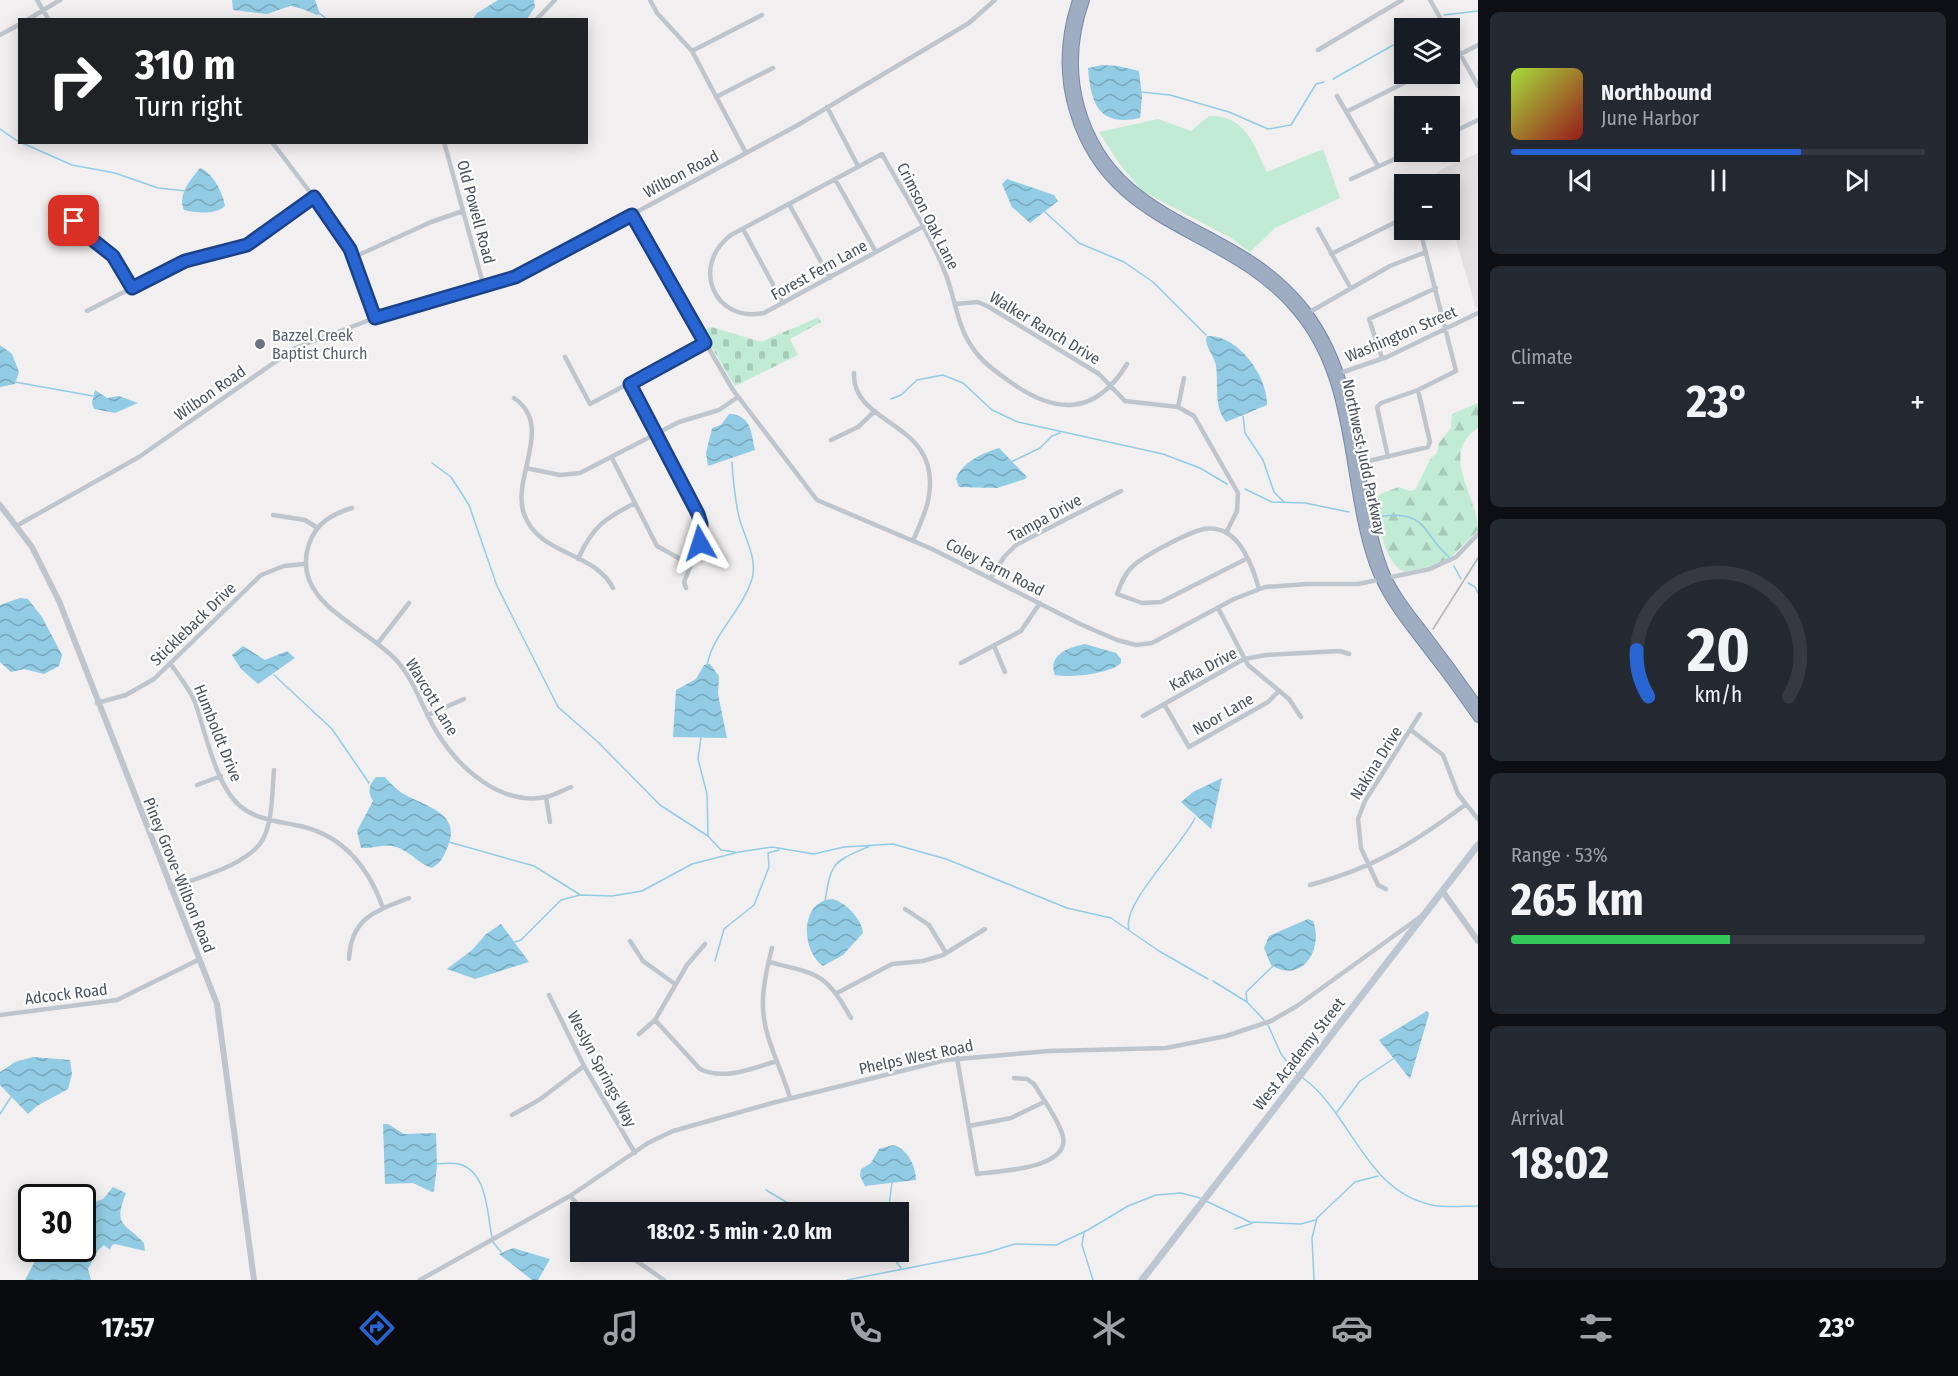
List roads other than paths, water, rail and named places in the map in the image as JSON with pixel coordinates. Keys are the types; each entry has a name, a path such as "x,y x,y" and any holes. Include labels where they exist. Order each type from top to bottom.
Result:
{"highway":[{"name":"Northwest Judd Parkway","path":"1077,0 1067,45 1068,84 1078,124 1094,158 1118,188 1139,206 1246,265 1278,290 1312,330 1337,374 1369,548 1398,610 1478,718"},
{"name":"Northwest Judd Parkway","path":"1085,0 1075,44 1075,85 1084,122 1105,160 1125,184 1147,202 1259,265 1285,286 1308,313 1328,344 1337,374 1360,463 1384,580 1478,706"}],"main road":[{"name":"West Academy Street","path":"1142,1280 1478,845"}],"street":[{"path":"37,0 48,18"},
{"path":"30,18 60,0"},
{"path":"539,18 555,0"},
{"path":"650,0 657,13 692,51 746,153"},
{"name":"Wilbon Road","path":"18,525 139,457 295,348 375,318 515,277 827,107 969,23 995,0"},
{"path":"1318,50 1402,0"},
{"path":"1430,0 1440,18"},
{"path":"692,51 762,15"},
{"path":"0,35 18,25"},
{"path":"1478,45 1460,54 1478,86"},
{"path":"716,97 773,68"},
{"path":"1346,112 1402,84"},
{"path":"1337,96 1378,166"},
{"path":"827,107 858,166"},
{"path":"1460,129 1478,120"},
{"path":"274,144 344,237 354,257 375,318"},
{"name":"Old Powell Road","path":"445,144 484,287"},
{"name":"Forest Fern Lane","path":"882,154 724,240 712,258 710,279 715,294 728,307 745,314 764,313 922,227"},
{"name":"Crimson Oak Lane","path":"882,154 945,272 965,336 976,354 992,368 1035,398 1053,404 1073,405 1092,400 1110,388 1127,364"},
{"path":"1351,178 1394,159"},
{"path":"835,179 876,252"},
{"path":"87,311 185,261 247,245 314,197"},
{"path":"789,204 830,278"},
{"path":"354,257 431,222 463,211"},
{"name":"Coley Farm Road","path":"632,215 738,397 818,500 913,541 1098,632 1140,645 1158,640 1259,589 1283,585 1345,585 1384,580 1430,569 1450,560 1478,534"},
{"path":"74,221 79,229 113,256 132,288"},
{"path":"1331,254 1394,223"},
{"path":"743,229 783,303"},
{"path":"1318,230 1350,287"},
{"path":"1388,458 1377,407 1381,403 1418,390 1456,371 1423,240"},
{"path":"1308,313 1390,266 1426,252"},
{"path":"1382,358 1369,319 1436,288"},
{"name":"Walker Ranch Drive","path":"955,304 978,302 989,307 1090,368 1110,388 1129,402 1178,407"},
{"name":"Washington Street","path":"1337,374 1382,358 1478,313"},
{"path":"565,357 590,404 705,343"},
{"path":"854,373 856,389 875,411 915,441 925,457 929,476 928,500 913,541"},
{"path":"1184,378 1178,407 1191,413 1199,422 1237,489 1239,505 1226,533"},
{"path":"630,384 701,524 700,543 684,582 686,588"},
{"path":"1360,463 1428,447 1430,442 1418,390"},
{"path":"526,468 560,475 580,473 685,420 719,410 738,397"},
{"path":"514,398 520,402 532,424 533,434 521,484 521,503 528,522 545,542 600,570 613,588"},
{"path":"831,440 858,427 875,411"},
{"path":"612,458 657,546 691,565"},
{"name":"Tampa Drive","path":"991,578 1004,557 1016,546 1121,491"},
{"path":"578,559 587,539 598,525 634,503"},
{"name":"Piney Grove-Wilbon Road","path":"0,505 18,525 51,581 97,704 217,1004 254,1280"},
{"path":"304,564 316,527 337,513 352,508"},
{"path":"273,515 305,520 316,527"},
{"path":"1246,559 1161,602 1142,603 1117,594 1126,574 1140,560 1201,530 1226,533 1238,543 1246,559 1259,589"},
{"name":"Stickleback Drive","path":"97,704 135,691 171,663 261,575 271,570 304,564"},
{"name":"Wavcott Lane","path":"304,564 308,579 323,601 378,643 403,668 437,733 450,750 486,784 522,797 546,797 572,787"},
{"path":"378,643 409,603"},
{"path":"961,663 1024,628 1040,603"},
{"path":"1218,608 1244,659 1258,675 1279,691 1301,717"},
{"path":"994,646 1005,672"},
{"name":"Kafka Drive","path":"1143,716 1244,659 1266,655 1340,651 1349,654"},
{"name":"Humboldt Drive","path":"171,663 195,703 221,776 239,805 249,813 309,827 351,852 376,889 383,908"},
{"name":"Noor Lane","path":"1164,704 1189,747 1268,702 1279,691"},
{"path":"428,715 464,699"},
{"name":"Nakina Drive","path":"1386,889 1378,885 1368,866 1358,837 1359,811 1420,714"},
{"path":"1411,730 1443,755 1464,805 1478,819"},
{"path":"170,888 241,860 256,849 264,838 269,819 274,770"},
{"path":"197,785 221,776"},
{"path":"546,797 550,822"},
{"path":"1311,885 1344,876 1400,851 1464,805"},
{"path":"1443,892 1478,941"},
{"path":"349,959 354,931 370,914 409,898"},
{"path":"905,909 929,925 946,952"},
{"name":"Phelps West Road","path":"420,1280 570,1196 648,1143 673,1131 790,1098 957,1058 1059,1050 1166,1048 1226,1036 1271,1021 1297,1006 1427,912"},
{"path":"837,993 892,964 923,961 946,952 985,929"},
{"path":"630,941 648,966 675,984"},
{"path":"639,1034 655,1020 687,965 705,944"},
{"path":"772,948 763,989 763,1010 790,1098"},
{"name":"Adcock Road","path":"0,1015 117,1000 198,960"},
{"path":"769,962 816,974 829,983 837,993 851,1018"},
{"name":"Weslyn Springs Way","path":"549,995 584,1066 635,1153"},
{"path":"655,1020 700,1069 709,1074 738,1072 777,1061"},
{"path":"957,1058 976,1174 1047,1162 1056,1158 1064,1141 1034,1084 1027,1079 1014,1078"},
{"path":"512,1115 539,1100 584,1066"},
{"path":"969,1126 1011,1119 1044,1102"},
{"path":"570,1196 576,1202"},
{"path":"638,1262 664,1280"}],"water":[{"path":"232,0 315,0 320,14 317,15 293,5 267,14 233,10"},
{"path":"498,0 534,0 535,7 528,18 474,18 477,13"},
{"path":"1102,65 1139,71 1142,97 1140,118 1115,119 1099,110 1091,92 1088,68"},
{"path":"200,168 209,174 220,190 225,206 221,209 206,213 184,210 182,199 184,193"},
{"path":"1007,179 1054,195 1058,201 1030,223 1012,207 1002,184"},
{"path":"1207,336 1219,337 1230,342 1249,359 1262,382 1267,405 1226,422 1219,409 1216,366 1207,343"},
{"path":"0,345 12,354 19,372 15,384 0,387"},
{"path":"95,390 107,398 119,396 138,403 115,413 94,409 92,403"},
{"path":"729,414 742,417 749,425 755,450 708,466 706,453 712,428 721,425"},
{"path":"999,448 1027,477 1025,479 997,488 959,487 956,479 968,463"},
{"path":"20,598 28,599 42,617 62,655 59,666 44,674 24,669 11,672 0,662 0,605"},
{"path":"1085,644 1116,653 1121,663 1108,670 1090,674 1055,675 1053,668 1057,657 1072,647"},
{"path":"243,646 265,660 287,651 295,658 258,684 241,669 232,655"},
{"path":"710,664 719,676 718,694 727,738 673,737 676,690 696,679 704,665"},
{"path":"376,777 385,777 402,793 438,812 450,825 451,834 444,856 432,868 394,846 361,848 357,831 373,801 370,788"},
{"path":"1222,778 1211,829 1181,802 1193,792"},
{"path":"833,899 852,912 860,922 863,933 843,955 823,966 810,950 807,928 814,908 822,902"},
{"path":"1308,919 1313,921 1316,932 1313,952 1308,961 1292,970 1282,970 1271,965 1264,948 1269,936"},
{"path":"501,924 529,962 475,979 447,969 472,950 486,934"},
{"path":"1427,1011 1429,1014 1410,1079 1379,1040"},
{"path":"33,1057 70,1060 72,1074 68,1089 37,1106 28,1114 0,1085 0,1072 15,1062"},
{"path":"383,1124 388,1124 404,1134 436,1133 437,1166 434,1191 413,1183 385,1184"},
{"path":"893,1145 910,1158 916,1180 865,1186 860,1176 861,1169 871,1163 879,1149"},
{"path":"113,1187 126,1193 121,1218 126,1227 144,1243 145,1251 115,1244 110,1250 104,1245 96,1254 96,1201 103,1199"},
{"path":"513,1248 550,1259 538,1280 532,1280 499,1254"},
{"path":"35,1262 92,1262 88,1269 91,1280 25,1280"}],"waterway":[{"path":"290,5 306,9"},
{"path":"1444,15 1478,11"},
{"path":"319,13 325,18"},
{"path":"1333,79 1394,45"},
{"path":"1141,92 1170,95 1229,112 1268,129 1291,125 1316,84 1324,82"},
{"path":"0,129 18,141"},
{"path":"25,144 72,165 115,173 158,188 187,191"},
{"path":"1045,212 1079,243 1124,262 1153,282 1206,335"},
{"path":"891,399 901,395 917,380 943,375 963,383 992,410 1018,422 1163,454 1200,468 1227,484"},
{"path":"15,382 93,396"},
{"path":"1243,416 1245,433 1263,460 1274,492 1284,502"},
{"path":"1011,462 1040,448 1052,436 1060,433"},
{"path":"707,665 716,642 747,591 753,571 752,555 741,525 734,490 732,462"},
{"path":"432,463 451,477 469,505 497,586 558,707 598,742 660,805 708,836"},
{"path":"1245,489 1272,502 1305,503 1349,512"},
{"path":"1382,516 1397,515 1416,520 1449,557"},
{"path":"1454,566 1461,579"},
{"path":"1468,583 1475,587 1478,593"},
{"path":"274,675 332,729 369,783"},
{"path":"701,738 698,759 707,794 708,836 721,850 735,852"},
{"path":"1129,929 1129,918 1134,905 1195,818"},
{"path":"449,842 534,866 579,894"},
{"path":"515,942 521,940 561,900 580,895 612,896 642,891 692,864 739,852 772,847 814,854 844,847 893,844 946,859 1067,908 1111,918 1159,951 1208,979"},
{"path":"825,902 832,870 836,864 870,846"},
{"path":"715,961 724,929 754,905 769,867 768,853 779,850"},
{"path":"1247,1002 1246,992 1274,965"},
{"path":"1213,981 1247,1002 1264,1020"},
{"path":"1268,1025 1281,1054 1297,1074"},
{"path":"1337,1112 1360,1081 1393,1059"},
{"path":"1303,1078 1320,1093 1361,1150 1390,1184 1409,1197 1432,1205 1478,1206"},
{"path":"0,1114 11,1097"},
{"path":"436,1164 459,1164 469,1168 476,1176 487,1206 492,1237"},
{"path":"1314,1280 1312,1238 1317,1218 1355,1182 1378,1176"},
{"path":"889,1202 892,1183"},
{"path":"766,1190 786,1202"},
{"path":"847,1280 985,1253 1015,1244 1056,1245 1088,1230 1128,1206 1156,1195 1181,1193 1200,1198"},
{"path":"1206,1201 1250,1222 1301,1224 1315,1220"},
{"path":"1235,1229 1253,1223"},
{"path":"1084,1233 1082,1245 1093,1280"},
{"path":"493,1242 501,1252"},
{"path":"896,1262 901,1268"}],"railway":[{"path":"1433,629 1478,558"}],"place":[{"name":"Bazzel Creek Baptist Church","path":"260,344"}]}
